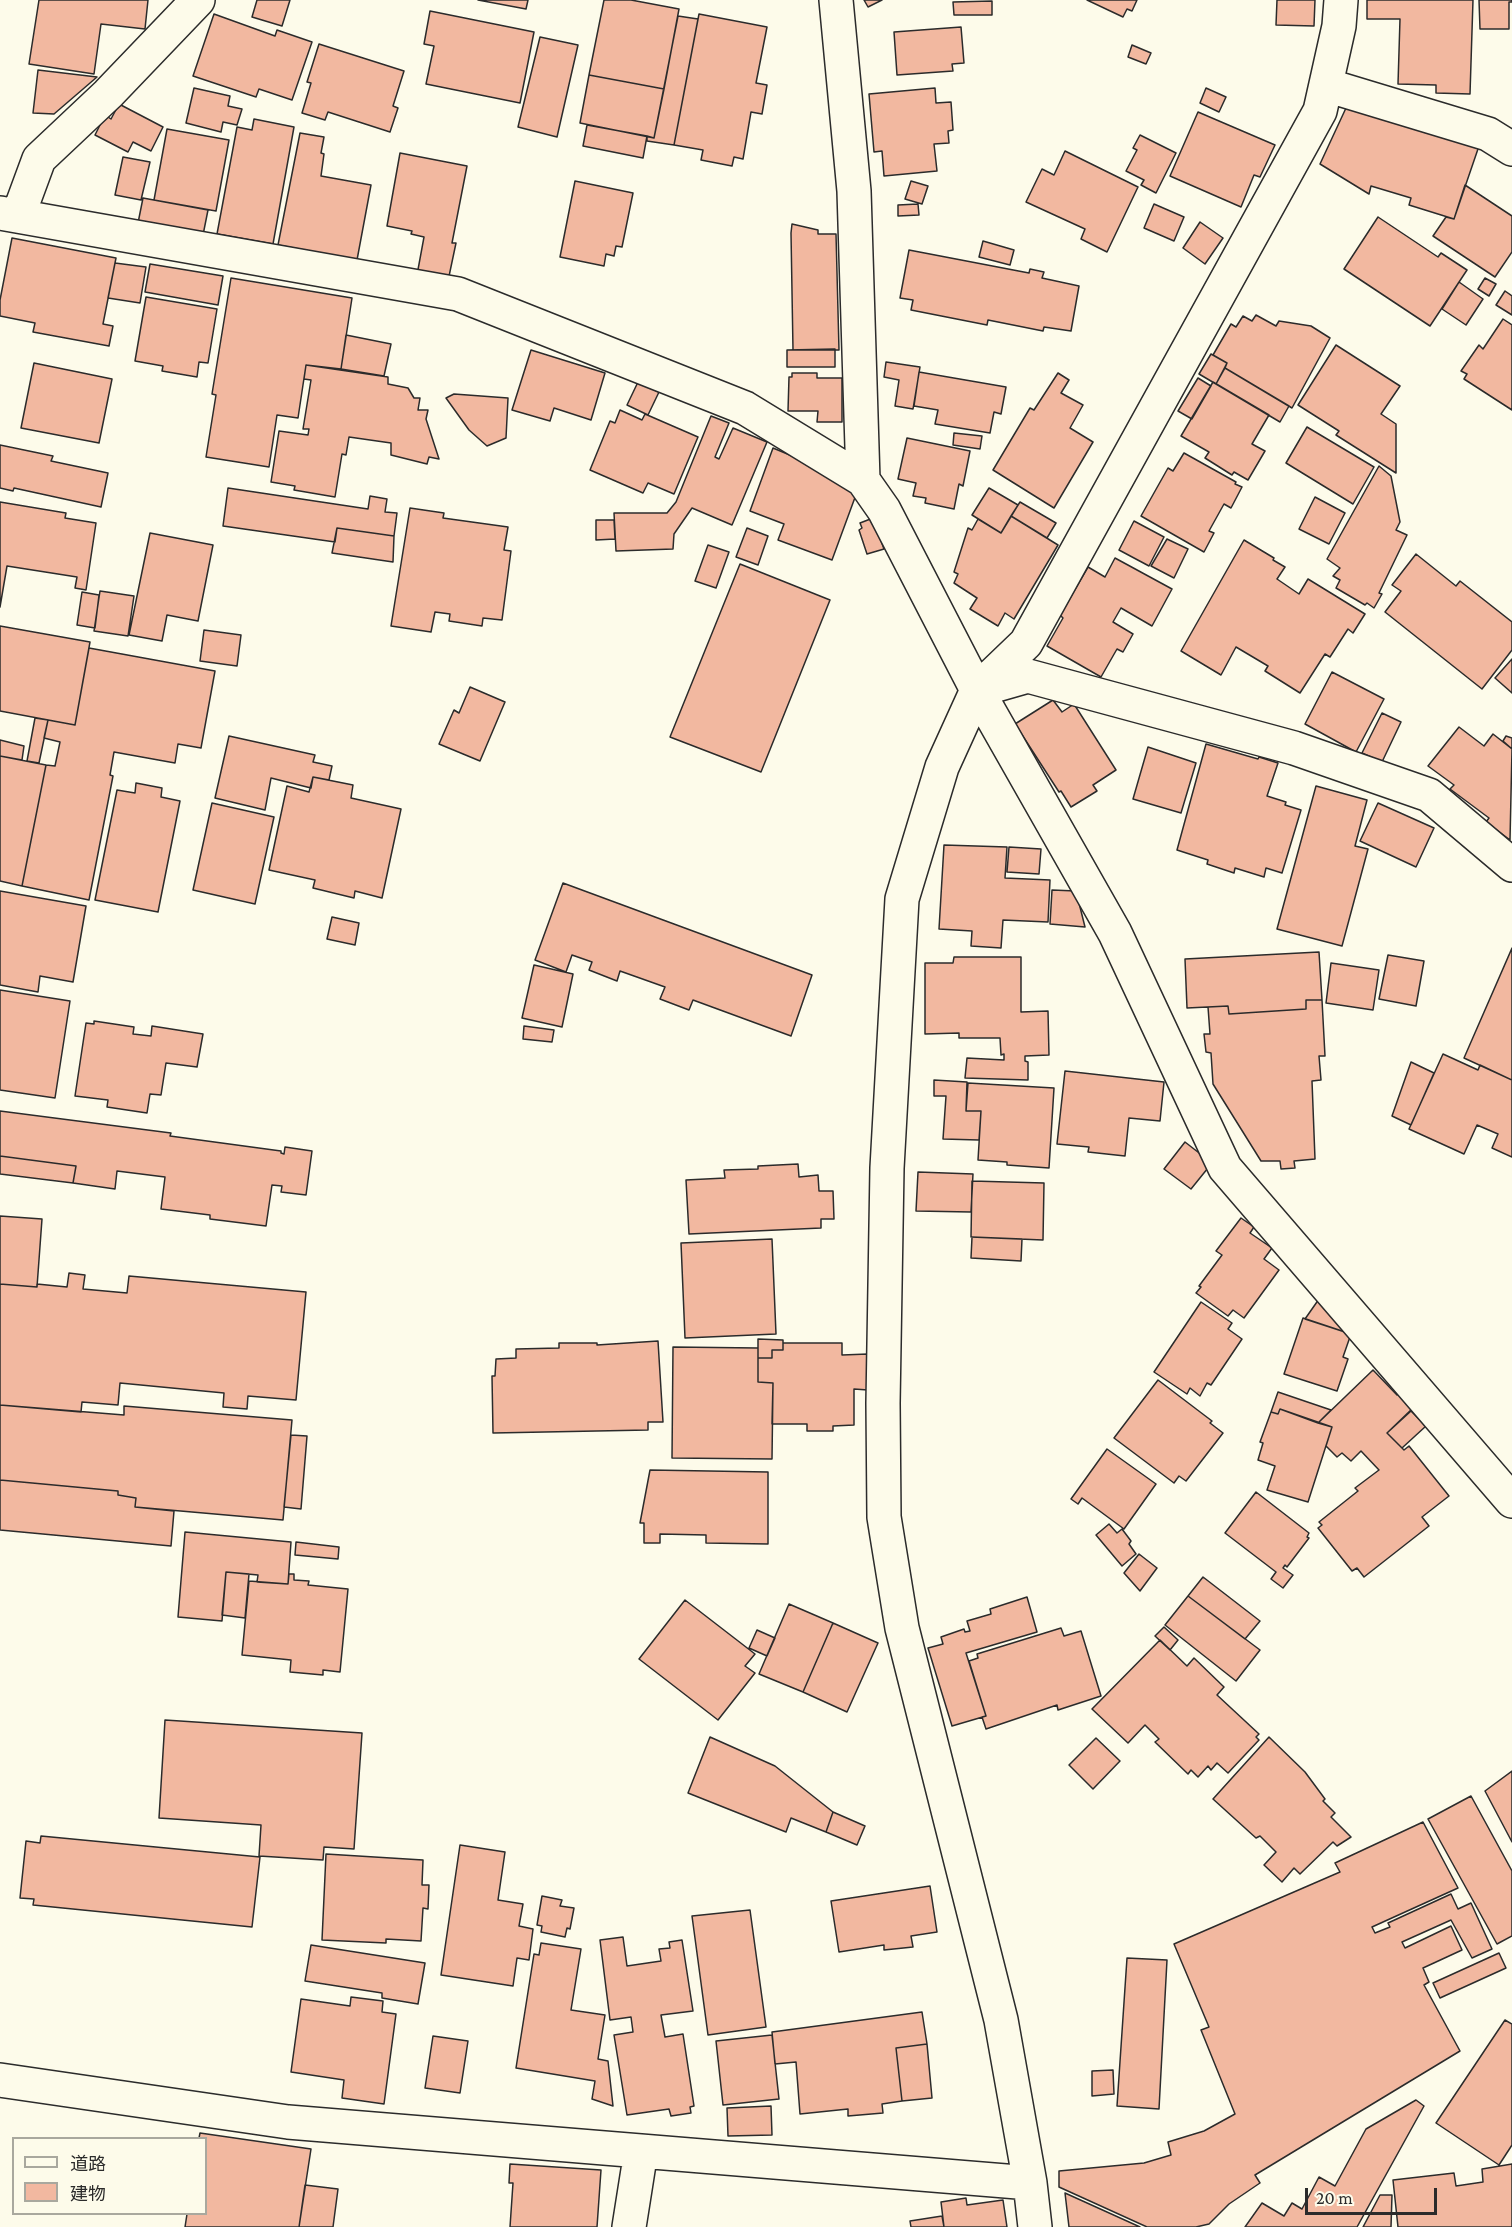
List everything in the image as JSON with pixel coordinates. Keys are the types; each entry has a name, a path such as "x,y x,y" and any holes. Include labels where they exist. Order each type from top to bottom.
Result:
{"street":[{"path":"198,0 108,94 39,159 9,214 458,294 745,408 863,480 884,510 977,690 1115,933 1225,1168 1512,1501"},
{"path":"836,0 854,192 863,480"},
{"path":"1035,2227 1030,2183 1000,2020 902,1628 884,1517 883,1403 887,1168 902,899 942,767 977,690 1026,643 1320,111 1340,26 1341,0"},
{"path":"1326,85 1488,134 1512,148"},
{"path":"977,690 1028,676 1294,748 1429,795 1512,866"},
{"path":"0,2080 288,2122 1030,2183"},
{"path":"629,2227 641,2151"}],"building":[{"path":"39,0 148,0 145,29 101,24 94,74 29,64"},
{"path":"257,0 290,0 282,26 252,17"},
{"path":"478,0 528,0 526,9"},
{"path":"604,0 631,0 679,9 664,89 589,75"},
{"path":"864,0 882,0 868,7"},
{"path":"1087,0 1137,0 1132,11 1127,9 1123,17"},
{"path":"1277,0 1315,0 1314,26 1276,25"},
{"path":"1367,0 1473,0 1470,94 1436,93 1436,85 1398,84 1400,19 1367,19"},
{"path":"1479,0 1512,0 1509,2 1509,29 1480,29"},
{"path":"992,1 992,15 954,15 953,2"},
{"path":"430,11 534,32 520,103 426,84 434,46 424,44"},
{"path":"214,14 275,36 277,30 312,42 292,100 259,89 256,97 193,76"},
{"path":"699,14 767,27 756,83 767,85 762,114 751,112 743,159 734,157 732,166 701,160 703,150 674,145"},
{"path":"678,16 698,19 674,145 647,141 647,136 654,138"},
{"path":"961,27 964,63 952,64 953,71 897,75 894,32"},
{"path":"540,37 578,45 557,137 518,127"},
{"path":"319,44 404,71 393,106 398,108 390,132 328,112 325,120 302,113 311,83 307,82"},
{"path":"1132,45 1151,53 1146,64 1128,57"},
{"path":"38,70 97,77 54,114 33,113"},
{"path":"589,75 664,89 654,138 580,123"},
{"path":"194,88 230,96 228,106 242,109 237,125 223,122 221,132 186,123"},
{"path":"935,88 936,103 951,102 953,130 948,131 949,143 934,144 937,171 884,176 882,151 874,152 869,94"},
{"path":"1206,88 1226,97 1219,112 1200,103"},
{"path":"119,104 163,127 151,151 133,142 128,152 95,135 105,115 111,119"},
{"path":"1346,108 1393,122 1448,134 1479,146 1454,219 1409,205 1411,198 1371,186 1369,194 1320,164"},
{"path":"1198,112 1275,145 1260,177 1254,175 1241,207 1170,176"},
{"path":"254,119 294,127 273,244 217,234 237,127 252,130"},
{"path":"587,125 647,136 643,158 583,146"},
{"path":"167,129 229,140 216,211 154,200"},
{"path":"300,133 324,137 321,176 371,185 357,260 278,245"},
{"path":"1140,135 1176,153 1156,193 1141,185 1144,180 1126,171 1137,150 1133,148"},
{"path":"1065,151 1138,187 1107,252 1081,239 1085,229 1026,202 1042,169 1054,175"},
{"path":"400,153 467,166 452,243 456,243 448,281 417,275 424,237 411,234 412,231 387,226"},
{"path":"123,157 150,162 141,200 115,195"},
{"path":"575,181 633,193 622,247 616,246 614,256 606,254 604,266 560,257"},
{"path":"911,181 928,186 922,204 905,199"},
{"path":"1465,185 1512,216 1512,252 1495,277 1433,236 1446,217 1454,219"},
{"path":"143,198 208,210 203,235 138,223"},
{"path":"918,204 919,215 898,216 898,205"},
{"path":"1154,204 1184,217 1174,241 1144,228"},
{"path":"1378,217 1438,257 1441,253 1467,270 1430,326 1344,269"},
{"path":"1200,222 1223,238 1205,264 1183,248"},
{"path":"792,224 818,230 818,234 836,234 839,350 793,350"},
{"path":"12,238 116,258 103,324 113,326 109,346 33,332 35,323 0,316 0,300"},
{"path":"983,241 1014,250 1010,265 979,257"},
{"path":"909,250 1029,273 1030,269 1044,272 1042,278 1079,286 1071,331 1044,327 1043,331 988,320 987,325 911,310 913,300 900,298"},
{"path":"115,263 146,267 140,303 108,298"},
{"path":"150,264 223,276 218,305 145,292"},
{"path":"231,278 352,298 341,369 306,365 298,418 277,415 269,467 206,457 216,395 212,394"},
{"path":"1485,278 1496,284 1489,296 1478,289"},
{"path":"1459,282 1483,299 1466,325 1442,309"},
{"path":"1505,291 1512,296 1512,315 1496,305"},
{"path":"146,297 217,309 208,363 199,362 197,377 162,371 163,366 135,361"},
{"path":"1256,315 1276,326 1279,321 1311,326 1330,338 1292,408 1225,368 1227,363 1213,355 1231,324 1236,327 1243,316 1252,321"},
{"path":"1503,319 1512,325 1512,410 1464,379 1467,374 1461,371 1479,345 1483,349"},
{"path":"346,335 391,344 384,376 341,369"},
{"path":"1336,345 1400,386 1381,414 1396,424 1396,473 1336,435 1339,431 1298,405"},
{"path":"835,349 835,367 787,367 787,350"},
{"path":"531,350 605,373 591,420 554,408 550,421 512,410"},
{"path":"1211,354 1227,363 1216,384 1199,374"},
{"path":"886,362 920,367 913,409 895,406 899,380 884,377"},
{"path":"34,363 112,379 99,443 21,428"},
{"path":"306,365 388,377 388,384 408,388 414,398 420,398 418,410 428,410 426,419 439,459 429,457 427,464 391,455 391,443 349,437 346,455 342,454 335,497 294,490 295,486 271,482 279,431 308,435 309,429 303,429 311,380 304,379"},
{"path":"1225,368 1289,406 1280,422 1216,384"},
{"path":"919,372 1006,387 1001,414 994,412 990,433 935,424 938,410 914,406"},
{"path":"792,373 817,373 817,378 842,378 842,422 817,422 818,411 788,411 789,377 792,377"},
{"path":"1058,373 1069,380 1061,393 1083,405 1070,428 1093,442 1054,508 993,470 1030,408 1034,410"},
{"path":"1198,378 1211,386 1192,419 1178,411"},
{"path":"638,382 659,392 648,415 627,405"},
{"path":"1213,382 1269,415 1252,444 1265,451 1248,480 1234,472 1232,475 1205,458 1209,452 1181,436"},
{"path":"454,394 508,398 506,438 487,446 469,430 446,398"},
{"path":"620,410 642,420 645,414 698,437 674,494 648,483 643,493 590,470 610,421 615,423"},
{"path":"711,416 729,423 715,457 719,459 733,428 767,442 732,525 692,508 674,534 673,549 616,551 614,513 667,513 676,502"},
{"path":"1307,427 1374,467 1353,504 1286,463"},
{"path":"954,433 982,436 980,449 953,445"},
{"path":"907,438 970,451 963,486 959,484 954,509 925,503 926,498 913,496 916,483 898,479"},
{"path":"0,445 53,456 51,461 108,473 101,507 14,488 13,491 0,488"},
{"path":"773,448 838,475 857,492 832,560 778,540 784,524 750,511"},
{"path":"1184,453 1242,487 1231,508 1224,504 1209,531 1214,533 1204,552 1141,516 1168,468 1173,471"},
{"path":"1379,466 1391,476 1400,522 1396,530 1407,535 1374,608 1336,588 1340,580 1333,576 1340,568 1327,559"},
{"path":"228,488 368,509 370,496 387,499 385,512 397,513 394,536 337,528 335,542 223,526"},
{"path":"989,488 1018,505 1001,533 972,515"},
{"path":"1315,497 1345,513 1329,544 1299,529"},
{"path":"0,502 66,513 65,518 96,523 86,590 75,588 77,577 7,566 0,607"},
{"path":"1020,502 1056,523 1047,538 1011,516"},
{"path":"410,508 444,513 443,518 508,527 504,550 511,551 502,620 483,618 482,626 449,621 450,614 435,612 431,632 391,626"},
{"path":"1011,516 1058,545 1014,619 1005,613 998,626 970,609 977,598 954,583 958,574 954,572 968,528 972,530 978,519 1001,533"},
{"path":"873,518 884,549 867,554 859,530 862,528 860,523"},
{"path":"596,520 614,520 615,539 596,540"},
{"path":"1134,521 1164,537 1149,566 1119,550"},
{"path":"337,528 394,536 393,562 332,553"},
{"path":"747,528 768,536 758,565 736,557"},
{"path":"150,533 213,545 198,621 167,615 162,641 129,635"},
{"path":"1167,539 1188,549 1174,578 1151,566"},
{"path":"1244,540 1285,567 1277,579 1299,594 1308,579 1365,614 1353,633 1348,629 1330,657 1325,654 1300,693 1265,671 1268,666 1236,647 1221,675 1181,651"},
{"path":"708,545 729,552 716,588 695,581"},
{"path":"1416,554 1456,586 1460,581 1512,622 1512,650 1482,689 1385,612 1401,591 1392,585"},
{"path":"1115,558 1172,589 1152,626 1121,608 1113,622 1133,634 1123,652 1117,649 1101,677 1047,646 1063,618 1060,615 1088,567 1105,577"},
{"path":"740,564 830,600 761,772 670,737"},
{"path":"100,591 134,596 128,636 94,631"},
{"path":"82,592 99,595 95,628 77,625"},
{"path":"0,626 90,642 75,725 0,711"},
{"path":"204,630 241,635 237,666 200,661"},
{"path":"89,648 215,671 201,748 178,744 175,763 114,752 110,775 113,776 89,900 22,886 46,765 55,766 60,742 44,738 48,720 75,725"},
{"path":"1512,659 1512,693 1495,678"},
{"path":"1332,672 1384,699 1356,752 1305,724"},
{"path":"470,687 505,702 480,761 439,744 454,710 459,713"},
{"path":"1053,700 1062,712 1074,704 1116,770 1093,785 1097,791 1071,807 1015,724"},
{"path":"1382,713 1401,722 1382,762 1362,753"},
{"path":"35,718 48,720 39,763 27,761"},
{"path":"1459,727 1484,746 1493,734 1512,749 1510,840 1486,822 1489,818 1450,789 1454,785 1428,766"},
{"path":"229,736 315,755 313,762 332,766 329,780 313,777 311,788 271,778 265,810 215,798"},
{"path":"1506,736 1512,738 1512,749 1503,741"},
{"path":"0,740 24,746 22,760 0,756"},
{"path":"1206,744 1278,763 1267,796 1301,810 1282,873 1266,868 1264,877 1235,868 1234,873 1207,864 1208,860 1177,850"},
{"path":"1148,747 1196,763 1181,813 1133,799"},
{"path":"0,756 46,765 22,886 0,881"},
{"path":"313,777 353,785 351,798 401,809 382,898 355,891 354,898 313,888 315,880 269,870 287,786 309,792"},
{"path":"136,783 162,788 161,797 180,801 158,912 95,900 117,790 135,793"},
{"path":"1316,786 1367,800 1355,846 1368,849 1342,946 1277,929"},
{"path":"212,803 274,817 255,904 193,890"},
{"path":"1378,803 1434,828 1416,867 1360,841"},
{"path":"944,845 1007,847 1005,878 1050,880 1048,922 1003,920 1001,948 971,946 972,931 939,929"},
{"path":"1009,847 1041,849 1039,874 1007,872"},
{"path":"563,883 812,975 791,1036 693,1000 689,1010 660,999 665,987 620,971 617,981 589,970 592,962 572,955 566,972 535,960"},
{"path":"1052,890 1076,891 1085,927 1050,924"},
{"path":"0,891 86,906 73,982 40,976 38,992 0,985"},
{"path":"332,917 359,923 355,945 327,939"},
{"path":"1512,948 1512,1080 1464,1058"},
{"path":"1319,952 1322,1000 1306,1000 1306,1009 1229,1014 1228,1006 1187,1008 1185,959"},
{"path":"1388,955 1424,961 1416,1006 1379,999"},
{"path":"954,957 1021,957 1021,1012 1048,1011 1049,1055 1025,1056 1025,1061 1028,1062 1028,1080 965,1078 967,1058 1004,1060 1004,1054 1001,1055 1000,1038 959,1038 959,1033 925,1034 925,963 953,963"},
{"path":"1331,963 1379,970 1373,1010 1326,1003"},
{"path":"534,965 573,974 562,1027 522,1018"},
{"path":"0,990 70,1001 55,1098 0,1090"},
{"path":"1306,1000 1322,1000 1325,1056 1319,1056 1321,1080 1312,1081 1315,1159 1294,1161 1295,1168 1281,1169 1280,1161 1261,1161 1213,1084 1211,1053 1206,1052 1204,1034 1210,1034 1208,1007 1228,1006 1229,1014 1306,1009"},
{"path":"94,1021 134,1027 133,1034 151,1036 152,1026 203,1034 197,1067 166,1063 161,1095 150,1094 147,1113 107,1107 108,1100 75,1096 86,1023 94,1024"},
{"path":"524,1026 554,1030 552,1042 523,1039"},
{"path":"1443,1054 1478,1070 1480,1065 1512,1080 1512,1157 1492,1148 1498,1134 1477,1125 1464,1154 1409,1129"},
{"path":"1411,1062 1434,1073 1411,1125 1392,1116"},
{"path":"1065,1071 1164,1082 1160,1121 1129,1118 1125,1156 1088,1152 1089,1147 1057,1144"},
{"path":"934,1080 967,1082 966,1111 981,1111 979,1140 943,1139 946,1096 934,1096"},
{"path":"968,1083 1054,1088 1049,1168 978,1160 981,1111 966,1111"},
{"path":"0,1111 171,1133 170,1136 281,1151 284,1154 285,1147 312,1151 306,1195 281,1192 282,1186 272,1185 266,1226 210,1219 210,1215 161,1209 165,1177 117,1171 115,1189 73,1183 76,1166 0,1156"},
{"path":"1185,1142 1212,1163 1191,1189 1164,1169"},
{"path":"0,1156 76,1166 73,1183 0,1174"},
{"path":"798,1164 799,1177 818,1175 819,1191 833,1191 834,1219 821,1219 821,1228 689,1234 686,1180 725,1178 724,1170"},
{"path":"918,1172 973,1174 971,1212 916,1211"},
{"path":"972,1181 1044,1183 1043,1240 971,1237"},
{"path":"0,1216 42,1219 37,1287 0,1284"},
{"path":"1241,1218 1254,1227 1250,1233 1272,1248 1264,1259 1279,1270 1244,1318 1233,1310 1228,1316 1196,1293 1222,1255 1216,1251"},
{"path":"972,1237 1022,1239 1021,1261 971,1258"},
{"path":"772,1239 776,1334 685,1338 681,1243"},
{"path":"69,1273 85,1275 83,1289 127,1293 129,1276 306,1292 296,1400 248,1396 247,1409 223,1407 224,1393 120,1383 118,1405 82,1402 81,1412 0,1405 0,1284 67,1287"},
{"path":"1319,1299 1351,1334 1305,1319"},
{"path":"1201,1302 1232,1323 1228,1329 1242,1339 1211,1385 1207,1383 1200,1396 1190,1388 1187,1394 1154,1372"},
{"path":"1303,1318 1351,1334 1343,1357 1348,1359 1337,1391 1284,1374"},
{"path":"758,1339 783,1340 783,1350 772,1350 772,1358 758,1358"},
{"path":"658,1341 663,1422 648,1422 648,1430 493,1433 492,1376 495,1376 496,1359 516,1358 516,1349 559,1348 559,1343 597,1343 597,1345"},
{"path":"783,1343 842,1343 842,1355 868,1354 868,1390 854,1389 854,1425 833,1426 833,1431 807,1431 807,1424 772,1424 773,1383 758,1382 758,1358 772,1358 772,1350 783,1350"},
{"path":"673,1347 758,1348 758,1382 773,1383 772,1459 672,1458"},
{"path":"1373,1370 1397,1395 1400,1393 1414,1407 1387,1433 1404,1450 1409,1446 1449,1496 1422,1517 1429,1526 1364,1577 1357,1568 1352,1571 1318,1528 1322,1525 1319,1522 1358,1491 1355,1488 1379,1470 1361,1451 1351,1461 1342,1453 1337,1457 1326,1446 1332,1427 1318,1423"},
{"path":"1158,1380 1212,1421 1210,1423 1223,1433 1186,1481 1179,1476 1174,1483 1114,1438"},
{"path":"1278,1392 1331,1410 1318,1423 1280,1409 1278,1414 1271,1412"},
{"path":"0,1405 124,1415 124,1406 292,1420 283,1520 135,1507 136,1498 118,1495 118,1491 0,1480"},
{"path":"1280,1409 1332,1427 1308,1502 1267,1490 1275,1466 1258,1460 1263,1443 1260,1442 1271,1412 1278,1414"},
{"path":"1411,1411 1426,1426 1402,1448 1387,1433"},
{"path":"291,1435 307,1436 301,1509 284,1507"},
{"path":"1107,1449 1156,1484 1124,1529 1082,1498 1078,1504 1071,1499"},
{"path":"650,1470 768,1472 768,1544 706,1543 706,1535 660,1534 660,1543 644,1543 644,1523 640,1523"},
{"path":"0,1480 118,1491 118,1495 136,1498 135,1507 174,1511 171,1546 0,1530"},
{"path":"1256,1492 1309,1533 1307,1537 1309,1538 1287,1567 1285,1565 1283,1568 1293,1575 1283,1588 1271,1579 1276,1572 1225,1533"},
{"path":"1109,1524 1117,1533 1122,1529 1131,1541 1129,1544 1136,1554 1122,1566 1096,1535"},
{"path":"185,1532 291,1542 288,1584 257,1582 258,1575 226,1572 222,1621 178,1617"},
{"path":"296,1542 339,1547 338,1559 295,1555"},
{"path":"1139,1554 1157,1568 1140,1591 1124,1573"},
{"path":"226,1572 249,1574 245,1618 222,1615"},
{"path":"289,1574 294,1574 294,1580 309,1581 308,1585 348,1589 340,1672 323,1670 323,1675 290,1672 291,1660 242,1655 249,1581 288,1584"},
{"path":"1203,1577 1260,1621 1245,1639 1188,1596"},
{"path":"1188,1596 1260,1650 1236,1681 1165,1625"},
{"path":"1027,1597 1037,1632 966,1653 986,1716 952,1726 928,1648 943,1644 941,1637 964,1629 965,1632 970,1631 967,1621 991,1614 990,1609"},
{"path":"685,1600 755,1654 745,1666 755,1673 718,1720 639,1659"},
{"path":"789,1604 833,1623 803,1692 759,1674"},
{"path":"833,1623 878,1643 847,1712 803,1692"},
{"path":"1164,1627 1178,1640 1170,1650 1155,1636"},
{"path":"1061,1628 1064,1636 1081,1631 1101,1696 1058,1710 1057,1705 986,1729 982,1717 986,1716 969,1661 978,1658 977,1654"},
{"path":"757,1630 775,1638 767,1656 749,1648"},
{"path":"1160,1640 1187,1666 1194,1658 1224,1687 1217,1695 1259,1734 1256,1737 1259,1740 1228,1773 1217,1763 1211,1770 1208,1766 1198,1777 1191,1770 1188,1774 1155,1742 1159,1739 1145,1725 1128,1743 1092,1709"},
{"path":"165,1720 362,1733 354,1849 324,1847 323,1860 259,1856 261,1825 159,1818"},
{"path":"710,1737 775,1766 833,1812 826,1832 791,1818 786,1832 688,1793"},
{"path":"1269,1737 1305,1772 1325,1799 1323,1801 1335,1813 1331,1817 1351,1837 1337,1846 1333,1842 1300,1874 1294,1868 1282,1882 1264,1865 1276,1852 1260,1836 1256,1838 1213,1799"},
{"path":"1096,1738 1120,1761 1093,1789 1069,1765"},
{"path":"1512,1771 1512,1842 1485,1791"},
{"path":"1471,1796 1512,1871 1512,1936 1497,1944 1428,1819"},
{"path":"833,1812 865,1826 857,1845 826,1832"},
{"path":"1423,1822 1458,1888 1372,1927 1375,1933 1390,1927 1388,1923 1451,1894 1458,1909 1471,1903 1492,1949 1472,1958 1451,1920 1402,1942 1405,1948 1451,1926 1462,1950 1423,1968 1429,1982 1424,1985 1460,2051 1255,2175 1260,2183 1229,2204 1209,2224 1196,2227 1147,2227 1059,2187 1059,2171 1144,2163 1171,2155 1168,2142 1204,2131 1235,2114 1201,2030 1209,2027 1174,1944 1340,1872 1335,1863"},
{"path":"41,1836 260,1857 252,1927 33,1905 34,1899 20,1898 26,1841 40,1843"},
{"path":"460,1845 505,1852 498,1900 523,1904 519,1926 533,1929 529,1960 517,1958 513,1986 441,1975"},
{"path":"326,1854 423,1860 422,1885 429,1885 428,1909 423,1908 421,1941 386,1939 386,1943 322,1940"},
{"path":"930,1886 937,1932 911,1936 913,1947 884,1950 884,1945 839,1952 831,1901"},
{"path":"542,1896 562,1900 560,1906 574,1908 570,1929 567,1928 565,1937 541,1932 542,1926 537,1925"},
{"path":"750,1910 766,2027 708,2035 692,1916"},
{"path":"623,1937 627,1966 661,1961 659,1949 670,1948 669,1942 682,1940 693,2011 661,2015 665,2037 683,2034 694,2106 690,2107 691,2113 671,2116 669,2109 627,2115 614,2035 633,2032 631,2017 610,2020 600,1940"},
{"path":"541,1943 581,1949 571,2010 605,2015 598,2059 608,2061 613,2106 592,2099 595,2081 516,2068 534,1954 539,1955"},
{"path":"311,1945 425,1963 418,2004 382,1998 382,1993 305,1981"},
{"path":"1499,1953 1506,1968 1440,1998 1433,1983"},
{"path":"1127,1958 1167,1960 1159,2109 1117,2106"},
{"path":"351,1997 383,2001 382,2012 396,2014 384,2104 342,2098 344,2080 291,2072 301,1999 350,2006"},
{"path":"922,2012 927,2044 896,2048 902,2101 882,2104 883,2113 848,2116 848,2109 800,2114 796,2062 775,2064 772,2032"},
{"path":"1505,2020 1512,2024 1512,2145 1499,2165 1436,2123"},
{"path":"772,2035 779,2099 723,2105 716,2041"},
{"path":"433,2036 468,2041 460,2093 425,2088"},
{"path":"927,2044 932,2098 902,2101 896,2048"},
{"path":"1113,2070 1114,2094 1092,2096 1092,2071"},
{"path":"1416,2100 1424,2106 1357,2227 1245,2227 1262,2203 1284,2216 1292,2203 1302,2209 1319,2177 1335,2186 1366,2129"},
{"path":"771,2106 772,2135 728,2136 727,2108"},
{"path":"200,2133 311,2149 299,2227 185,2227 187,2215 207,2215 207,2137 199,2137"},
{"path":"510,2164 601,2170 597,2227 510,2227 513,2183 509,2183"},
{"path":"1512,2164 1512,2227 1398,2227 1393,2180 1454,2173 1456,2186 1483,2182 1482,2169"},
{"path":"305,2185 338,2189 333,2227 299,2227"},
{"path":"1065,2193 1140,2227 1069,2227"},
{"path":"1380,2195 1392,2195 1391,2227 1363,2227"},
{"path":"966,2198 967,2205 1003,2200 1007,2227 944,2227 941,2202"},
{"path":"942,2216 944,2227 911,2227 910,2221"}]}
